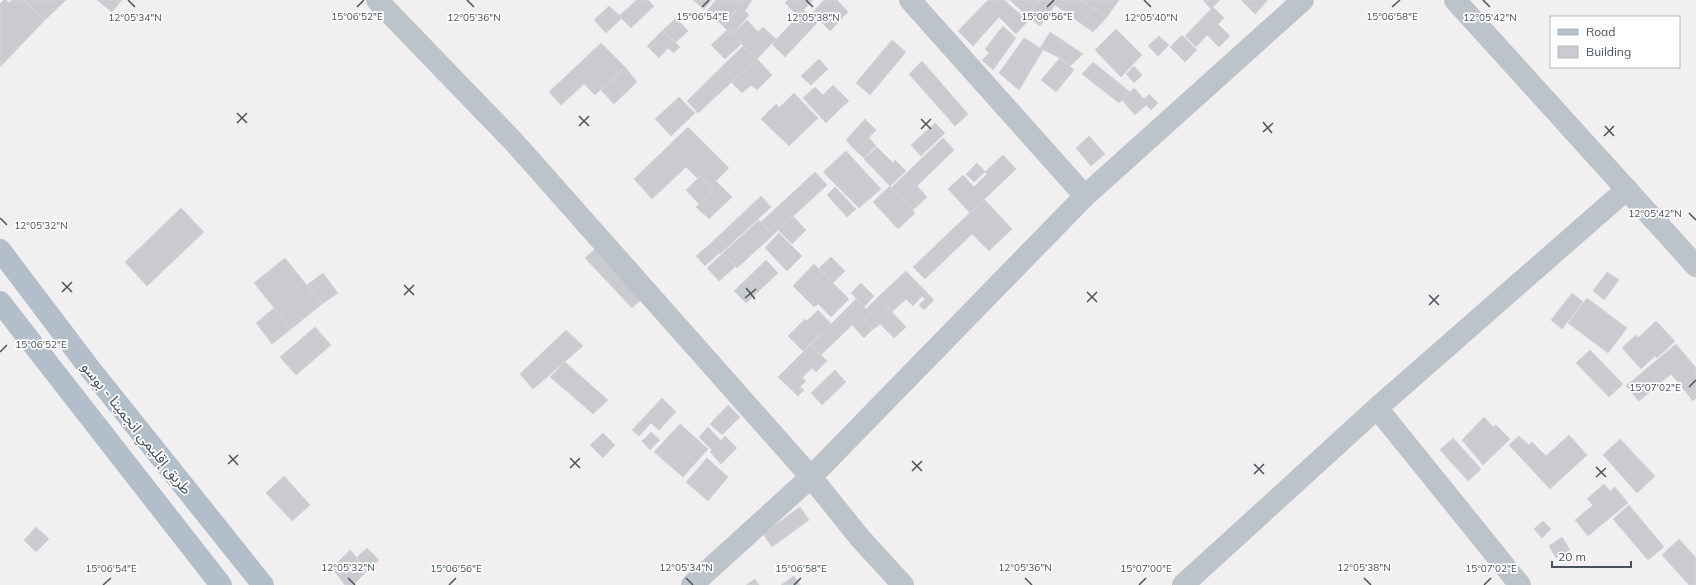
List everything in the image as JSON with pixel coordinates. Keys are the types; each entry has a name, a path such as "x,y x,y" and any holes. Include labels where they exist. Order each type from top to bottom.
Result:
{"main road":[{"name":"طريق إقليمي انجمينا - بوسو","path":"0,250 87,365 263,585"},
{"name":"طريق إقليمي انجمينا - بوسو","path":"0,302 220,585"}],"street":[{"path":"377,0 514,142 811,477 860,538 903,585"},
{"path":"910,0 1085,196"},
{"path":"692,585 811,477 1085,196 1303,0"},
{"path":"1455,0 1696,266"},
{"path":"1182,585 1377,408 1626,189"},
{"path":"1377,408 1520,585"}],"building":[{"path":"4,0 9,3 12,0 23,0 45,20 0,67 0,4"},
{"path":"23,0 66,0 45,20"},
{"path":"97,0 122,0 112,12"},
{"path":"637,0 648,0 654,6 631,28 619,16"},
{"path":"693,0 712,0 704,9"},
{"path":"716,0 744,0 723,26 707,11"},
{"path":"744,0 752,0 745,11 749,15 732,35 723,26"},
{"path":"788,0 813,0 798,16 785,3"},
{"path":"824,0 837,0 848,12 830,31 812,13"},
{"path":"988,0 1004,0 1028,21 1016,34 999,17 973,46 958,31"},
{"path":"1010,0 1038,0 1027,16"},
{"path":"1038,0 1080,0 1107,17 1093,32 1055,5 1040,26 1027,16"},
{"path":"1080,0 1119,0 1107,17"},
{"path":"1203,0 1220,0 1211,9"},
{"path":"1241,0 1267,0 1267,1 1255,14"},
{"path":"609,6 622,18 606,33 594,20"},
{"path":"1213,7 1224,18 1218,24 1230,36 1219,47 1207,35 1196,47 1185,36"},
{"path":"804,10 817,23 785,57 772,44"},
{"path":"676,18 688,31 675,43 663,30"},
{"path":"747,20 758,32 763,27 776,39 757,59 732,35"},
{"path":"1003,26 1016,38 993,70 982,60 989,53 985,49"},
{"path":"1116,29 1142,55 1121,77 1095,50"},
{"path":"663,30 680,47 674,53 668,48 659,58 647,46"},
{"path":"727,30 741,44 725,59 711,45"},
{"path":"1050,32 1083,54 1070,66 1060,58 1040,48"},
{"path":"1182,35 1197,50 1185,62 1170,47"},
{"path":"1159,36 1169,45 1158,56 1148,46"},
{"path":"1024,38 1043,50 1019,90 999,73"},
{"path":"892,40 906,52 870,95 856,83"},
{"path":"601,43 625,67 595,95 584,84 561,105 549,92"},
{"path":"743,46 757,59 698,113 687,101"},
{"path":"1060,58 1074,70 1056,92 1041,80"},
{"path":"757,59 772,75 757,90 751,85 742,93 731,82"},
{"path":"819,59 828,69 811,85 801,76"},
{"path":"922,61 968,114 955,126 909,74"},
{"path":"1093,62 1130,92 1119,103 1082,74"},
{"path":"1134,66 1142,75 1134,83 1126,74"},
{"path":"625,67 637,82 614,104 601,90"},
{"path":"833,85 849,101 841,108 826,92"},
{"path":"815,87 823,95 826,92 841,108 826,123 803,98"},
{"path":"1134,88 1144,99 1149,94 1158,103 1151,110 1146,105 1135,115 1122,100"},
{"path":"794,93 818,118 789,146 761,119 776,104 779,108"},
{"path":"679,97 695,113 671,136 655,119"},
{"path":"865,119 876,130 856,151 846,140"},
{"path":"935,123 945,133 921,156 911,145"},
{"path":"688,127 729,168 710,187 700,176 698,179 686,167 652,199 634,179"},
{"path":"1089,136 1105,154 1091,166 1076,148"},
{"path":"869,138 876,146 864,158 856,151"},
{"path":"943,138 954,150 917,186 927,197 913,210 891,188"},
{"path":"877,147 893,163 895,160 906,171 890,186 864,159"},
{"path":"846,151 881,189 859,208 823,172"},
{"path":"1003,155 1016,169 970,213 948,189 963,175 974,187 987,174 985,172"},
{"path":"977,163 985,172 974,182 966,174"},
{"path":"815,172 827,185 773,235 761,222"},
{"path":"700,176 713,190 699,204 686,190"},
{"path":"716,181 732,197 709,219 696,207 713,190 710,187"},
{"path":"890,186 915,213 898,229 873,202"},
{"path":"835,187 856,209 847,217 827,195"},
{"path":"761,196 771,207 720,254 710,244"},
{"path":"984,199 1012,229 989,251 972,234 925,279 913,267"},
{"path":"181,208 204,232 147,286 125,262"},
{"path":"793,216 806,230 792,244 778,230"},
{"path":"759,220 773,235 737,268 723,253"},
{"path":"779,233 802,256 787,271 765,248"},
{"path":"608,237 655,287 632,308 585,258"},
{"path":"710,244 719,253 705,266 696,256"},
{"path":"723,253 736,266 719,281 707,268"},
{"path":"831,257 845,271 833,283 819,268"},
{"path":"285,258 322,304 291,329 254,283"},
{"path":"766,260 778,273 746,303 734,291"},
{"path":"814,264 849,299 831,317 818,304 814,307 793,286"},
{"path":"906,271 934,300 924,310 919,305 925,299 922,296 913,306 906,299 892,312 878,297"},
{"path":"1607,272 1619,280 1604,300 1593,291"},
{"path":"323,273 338,293 322,304 307,285"},
{"path":"861,283 874,296 864,307 851,293"},
{"path":"1572,293 1583,302 1562,329 1551,320"},
{"path":"878,297 906,327 894,338 880,324 872,330 863,320 870,313 866,309"},
{"path":"1587,298 1627,328 1608,353 1568,323"},
{"path":"856,299 870,313 863,320 872,330 864,338 852,325 821,355 810,345"},
{"path":"274,308 291,329 272,344 256,323"},
{"path":"818,310 831,324 803,351 788,336 805,319 807,321"},
{"path":"1656,321 1675,341 1657,358 1655,356 1641,369 1622,348 1636,335 1638,338"},
{"path":"315,327 331,345 296,375 280,357"},
{"path":"566,330 583,346 533,389 520,374"},
{"path":"1676,344 1696,368 1696,398 1693,401 1671,374 1639,401 1626,386"},
{"path":"810,345 827,361 816,372 812,368 802,378 806,381 800,387 804,390 798,396 778,377"},
{"path":"1590,350 1623,384 1609,397 1576,363"},
{"path":"565,362 583,378 569,393 550,377"},
{"path":"835,370 846,382 822,405 811,393"},
{"path":"583,378 608,400 593,414 569,393"},
{"path":"662,398 676,412 659,430 651,423 639,436 632,430"},
{"path":"728,405 740,417 722,435 710,424"},
{"path":"1484,417 1493,427 1496,425 1510,439 1483,465 1462,440"},
{"path":"680,424 708,449 683,477 654,452"},
{"path":"708,427 721,441 725,436 737,448 721,464 710,452 712,450 699,437"},
{"path":"651,432 660,440 650,450 642,441"},
{"path":"603,433 615,445 603,458 590,445"},
{"path":"1569,435 1587,455 1550,489 1509,445 1519,436 1529,445 1532,442 1546,456"},
{"path":"1453,438 1481,469 1468,481 1440,450"},
{"path":"1620,439 1655,476 1637,493 1603,455"},
{"path":"707,458 728,477 708,501 686,482"},
{"path":"284,476 310,505 292,521 266,493"},
{"path":"1604,484 1610,491 1615,487 1628,503 1588,536 1575,520 1593,505 1587,499"},
{"path":"1629,505 1664,547 1648,560 1613,519"},
{"path":"800,507 809,520 772,547 763,534"},
{"path":"1543,521 1551,529 1542,538 1534,529"},
{"path":"36,527 49,539 36,552 24,540"},
{"path":"1562,537 1570,550 1556,558 1549,546"},
{"path":"1679,539 1696,558 1696,585 1689,585 1662,555"},
{"path":"367,548 379,560 368,570 356,558"},
{"path":"350,550 368,570 353,585 345,585 332,568"},
{"path":"794,576 800,585 781,585"},
{"path":"755,579 759,585 746,585"}]}
